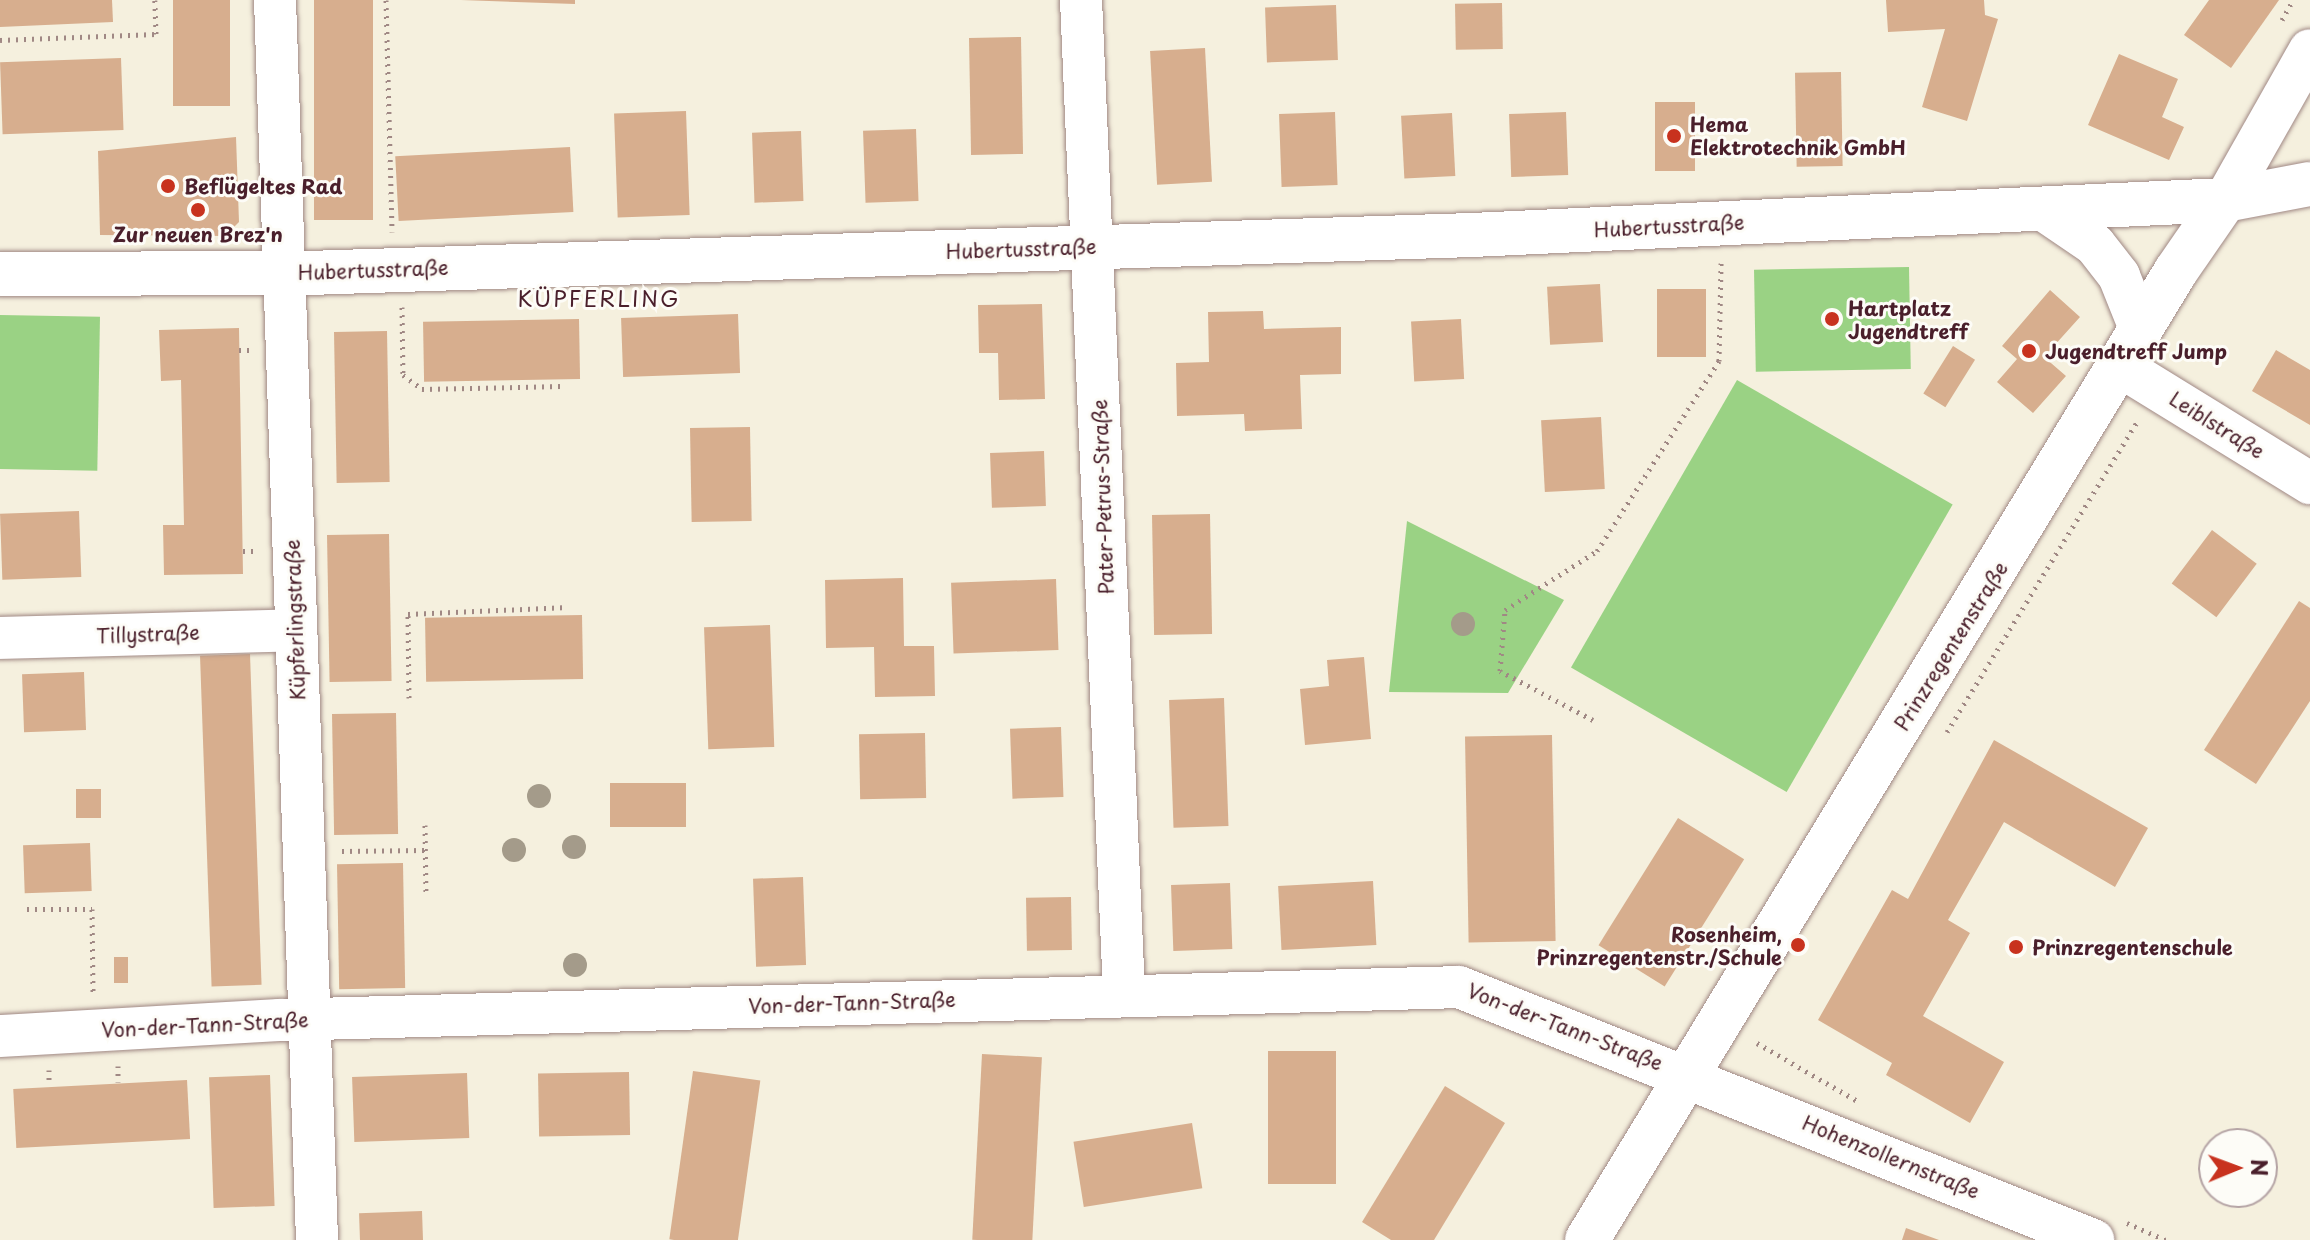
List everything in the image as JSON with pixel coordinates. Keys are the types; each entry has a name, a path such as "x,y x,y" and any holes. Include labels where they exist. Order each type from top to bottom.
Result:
{"main road":[{"name":"Hubertusstraße","path":"0,274 284,273 398,283 1092,247 1722,224 2225,200 2310,184"},
{"name":"Prinzregentenstraße","path":"1587,1240 2140,363 2225,200"}],"street":[{"name":"Küpferlingstraße","path":"275,0 307,1019 317,1240"},
{"name":"Pater-Petrus-Straße","path":"1081,0 1124,994"},
{"name":"Prinzregentenstraße","path":"2225,200 2310,50"},
{"path":"2042,209 2095,245 2119,276 2140,363"},
{"name":"Leiblstraße","path":"2140,363 2310,483"},
{"name":"Tillystraße","path":"0,638 296,630"},
{"name":"Von-der-Tann-Straße","path":"0,1036 307,1019 1459,987 1689,1075"},
{"name":"Hohenzollernstraße","path":"1689,1075 2093,1240"}],"path":[{"path":"0,40 156,34 155,0"},
{"path":"386,0 403,375 422,389 561,386"},
{"path":"1593,720 1500,671 1505,610 1597,551 1719,361 1722,224"},
{"path":"1986,668 2140,363"},
{"path":"409,698 408,614 568,607"},
{"path":"425,825 426,896"},
{"path":"326,852 425,850"},
{"path":"27,909 92,909 93,1031"}],"green space":[{"name":"Hartplatz Jugendtreff","path":"1909,267 1911,369 1756,372 1754,270"},
{"path":"0,315 100,317 97,471 0,469"},
{"path":"1737,380 1953,504 1787,792 1571,668"},
{"path":"1407,521 1564,600 1508,693 1389,692"}],"building":[{"path":"0,0 112,0 113,22 0,27"},
{"path":"173,0 230,0 230,106 173,106"},
{"path":"314,0 373,0 373,220 314,220"},
{"path":"461,0 575,0 575,4"},
{"path":"1886,0 1984,0 1985,15 1998,19 1967,121 1922,107 1945,29 1888,32"},
{"path":"2209,0 2279,0 2231,68 2184,35"},
{"path":"1502,3 1503,49 1456,50 1455,4"},
{"path":"1336,5 1338,60 1267,62 1265,7"},
{"path":"1021,37 1023,154 971,155 969,38"},
{"path":"1205,48 1212,182 1157,185 1150,51"},
{"path":"2119,54 2178,79 2162,117 2184,127 2169,160 2088,125"},
{"path":"121,58 124,130 3,134 0,62"},
{"path":"1841,72 1843,166 1797,167 1795,73"},
{"path":"1655,102 1695,102 1695,171 1655,171"},
{"path":"686,111 690,215 618,217 614,114"},
{"path":"1335,112 1338,185 1282,187 1279,114"},
{"path":"1566,112 1568,175 1511,177 1509,114"},
{"path":"1452,113 1455,176 1404,179 1401,116"},
{"path":"916,129 919,201 866,203 863,131"},
{"path":"801,131 803,201 754,203 752,133"},
{"name":"Beflügeltes Rad","path":"236,137 239,222 225,236 100,235 98,151"},
{"path":"570,147 573,212 399,221 395,156"},
{"path":"1600,284 1603,342 1550,345 1547,287"},
{"path":"1657,289 1706,289 1706,357 1657,357"},
{"name":"Jugendtreff Jump","path":"2050,290 2080,317 2044,357 2066,376 2033,413 1997,382 2017,359 2002,346"},
{"path":"1042,304 1045,399 999,400 998,353 979,353 978,305"},
{"path":"1263,311 1264,329 1341,327 1341,374 1300,375 1302,429 1245,431 1244,414 1177,416 1176,363 1209,362 1208,312"},
{"path":"738,314 740,373 623,377 621,318"},
{"path":"579,319 580,379 424,382 423,322"},
{"path":"1461,319 1464,379 1414,382 1411,322"},
{"path":"239,328 243,574 164,575 163,525 184,525 181,380 161,381 159,330"},
{"path":"387,331 390,482 337,483 334,332"},
{"path":"1953,346 1975,360 1945,407 1923,393"},
{"path":"2276,350 2310,370 2310,425 2252,391"},
{"path":"1601,417 1605,489 1545,492 1541,420"},
{"path":"750,427 752,521 692,522 690,428"},
{"path":"1044,451 1046,506 992,508 990,453"},
{"path":"79,511 81,577 2,580 0,514"},
{"path":"1210,514 1212,634 1154,635 1152,515"},
{"path":"2212,530 2257,564 2216,617 2172,584"},
{"path":"389,534 392,681 330,682 327,535"},
{"path":"903,578 904,646 934,646 935,696 875,697 874,647 826,648 825,580"},
{"path":"1056,579 1058,650 954,654 951,583"},
{"path":"2299,601 2310,608 2310,701 2256,784 2204,750"},
{"path":"582,615 583,679 426,682 425,618"},
{"path":"770,625 774,747 708,749 704,627"},
{"path":"250,654 262,985 212,987 200,656"},
{"path":"1364,657 1371,739 1305,745 1300,689 1329,686 1327,660"},
{"path":"84,672 86,730 24,732 22,674"},
{"path":"1224,698 1228,826 1174,828 1169,700"},
{"path":"396,713 398,834 334,835 332,714"},
{"path":"1061,727 1063,797 1012,799 1010,729"},
{"path":"925,733 926,798 860,799 859,734"},
{"path":"1552,735 1556,941 1469,942 1465,737"},
{"path":"1994,740 2148,828 2115,887 2004,822 1948,920 1970,933 1923,1016 2004,1062 1970,1123 1886,1075 1892,1063 1818,1020 1892,890 1908,899"},
{"path":"610,783 686,783 686,827 610,827"},
{"path":"76,789 101,789 101,818 76,818"},
{"path":"1678,818 1744,859 1665,987 1599,945"},
{"path":"90,843 92,891 25,893 23,845"},
{"path":"403,863 405,988 339,989 337,864"},
{"path":"803,877 806,965 756,967 753,879"},
{"path":"1373,881 1376,945 1281,950 1278,886"},
{"path":"1230,883 1232,949 1173,951 1171,885"},
{"path":"1071,897 1072,950 1027,951 1026,898"},
{"path":"114,957 128,957 128,983 114,983"},
{"path":"1268,1051 1336,1051 1336,1184 1268,1184"},
{"path":"982,1054 1042,1057 1032,1240 972,1240"},
{"path":"693,1071 760,1080 738,1240 669,1239"},
{"path":"629,1072 630,1135 539,1137 538,1074"},
{"path":"467,1073 469,1138 354,1142 352,1077"},
{"path":"270,1075 275,1206 214,1208 209,1077"},
{"path":"187,1080 190,1139 16,1148 13,1089"},
{"path":"1445,1086 1505,1123 1434,1240 1391,1240 1362,1222"},
{"path":"1192,1123 1202,1188 1084,1207 1073,1142"},
{"path":"422,1211 423,1240 360,1240 359,1213"},
{"path":"1906,1228 1939,1240 1902,1240"}],"place":[{"name":"Hema Elektrotechnik GmbH","path":"1674,136"},
{"name":"Beflügeltes Rad","path":"168,186"},
{"name":"Zur neuen Brez'n","path":"198,210"},
{"name":"Hartplatz Jugendtreff","path":"1832,319"},
{"name":"Jugendtreff Jump","path":"2029,351"},
{"name":"Rosenheim, Prinzregentenstr./Schule","path":"1798,945"},
{"name":"Prinzregentenschule","path":"2016,947"}],"district":[{"name":"KÜPFERLING","path":"599,298"}]}
